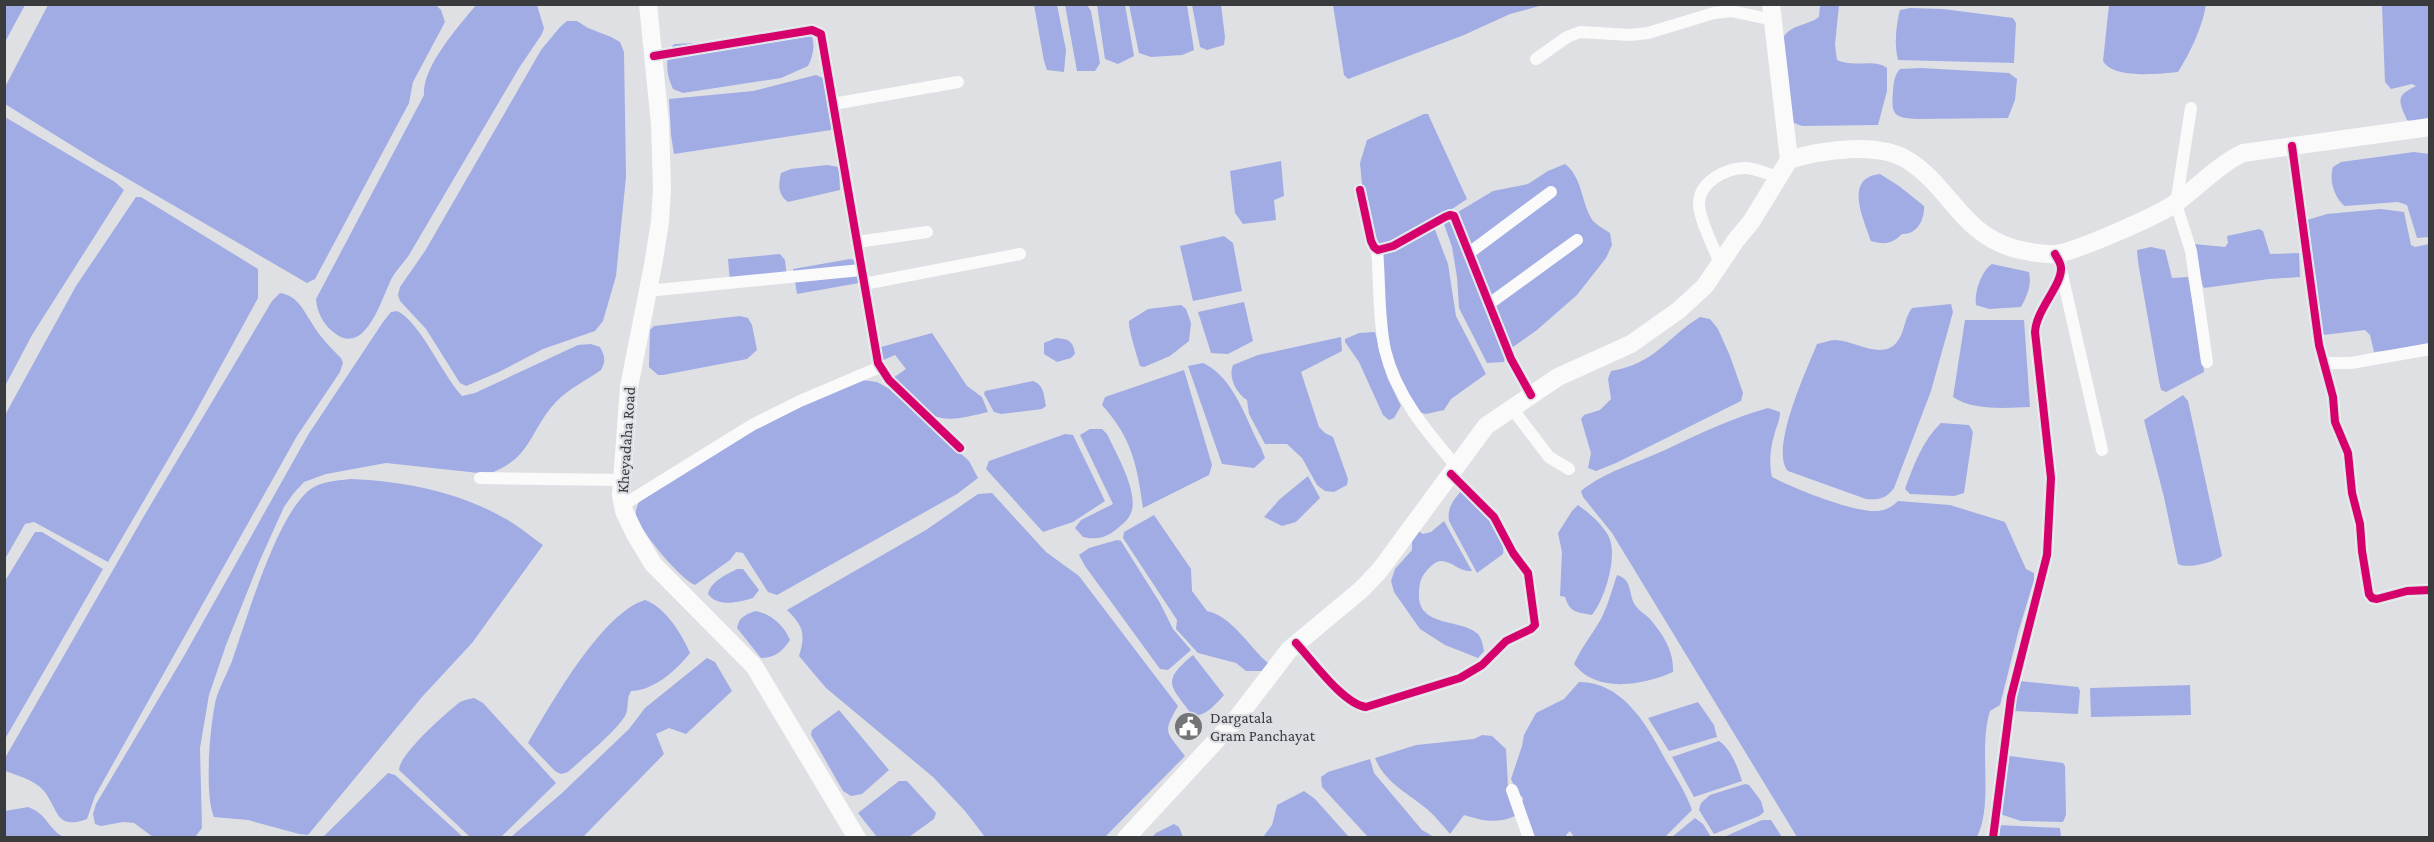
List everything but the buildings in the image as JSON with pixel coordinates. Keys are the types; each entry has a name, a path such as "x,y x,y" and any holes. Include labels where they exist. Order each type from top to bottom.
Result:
{"main road":[{"name":"Kheyadaha Road","path":"648,4 654,56 662,188 660,222 629,387 622,480 623,505 634,534 653,564 754,666 857,837"},
{"path":"1126,837 1237,718 1270,672 1296,643 1362,589 1380,570 1486,426 1558,377 1631,344 1678,310 1705,286 1751,222 1789,160 1772,12"},
{"path":"1789,160 1852,149 1887,152 1908,160 1971,225 1992,240 2058,261 2085,245 2176,204 2232,158 2243,153 2430,127"}],"street":[{"path":"1536,59 1567,37 1580,32 1630,35 1648,33 1714,13 1772,12"},
{"path":"654,56 818,31 824,43 826,70 880,367 920,412 960,448"},
{"path":"833,104 958,82"},
{"path":"2191,108 2176,204 2191,251 2207,362"},
{"path":"2292,146 2304,248 2324,363 2333,397 2337,429 2348,453 2352,493 2360,524 2369,594 2372,598 2377,599 2407,591 2430,590"},
{"path":"1720,263 1699,207 1707,185 1722,174 1741,168 1749,168 1778,177"},
{"path":"1296,643 1347,698 1359,706 1366,707 1460,678 1482,665 1506,641 1535,625 1528,573 1513,553 1494,517 1454,471 1424,428 1408,404 1392,372 1384,344 1377,249 1371,241 1360,190"},
{"path":"1469,253 1551,192"},
{"path":"1377,249 1382,250 1393,246 1450,215 1456,220 1511,359 1531,395"},
{"path":"857,242 927,232"},
{"path":"1489,304 1577,240"},
{"path":"864,284 1020,254"},
{"path":"2058,261 2102,450"},
{"path":"1994,837 2011,697 2047,555 2051,478 2035,324 2059,277 2058,261"},
{"path":"647,291 861,270"},
{"path":"2324,363 2351,363 2430,349"},
{"path":"623,505 752,425 800,401 880,367"},
{"path":"1511,407 1549,457 1569,469"},
{"path":"480,478 622,480"},
{"path":"1512,789 1529,837"}],"water":[{"path":"435,4 441,10 445,22 413,82 409,103 315,279 307,283 97,161 5,104 5,87 48,5"},
{"path":"1333,4 1543,5 1510,14 1464,35 1348,79 1344,75"},
{"path":"4,5 25,5 5,42"},
{"path":"476,5 537,5 544,28 542,34 519,68 409,255 396,271 370,323 363,332 346,339 332,331 325,323 316,299 424,95 425,84 435,60"},
{"path":"1034,5 1057,5 1066,50 1064,72 1047,70"},
{"path":"1065,5 1087,5 1091,11 1100,63 1095,71 1077,71"},
{"path":"1097,5 1125,5 1134,56 1118,64 1105,59"},
{"path":"1129,5 1187,5 1194,50 1182,55 1151,57 1139,53"},
{"path":"1192,5 1221,5 1224,45 1207,50 1200,47"},
{"path":"1820,5 1839,5 1835,45 1837,60 1877,64 1887,68 1887,91 1878,125 1802,126 1791,122 1783,38 1790,30 1819,17"},
{"path":"2109,5 2206,5 2195,40 2178,72 2137,74 2116,71 2103,61"},
{"path":"2382,5 2429,5 2429,118 2413,122 2407,120 2404,113 2401,103 2402,96 2416,86 2412,84 2391,89 2385,82"},
{"path":"1943,9 2013,18 2016,23 2014,63 1898,60 1896,42 1900,10"},
{"path":"567,21 577,21 611,37 620,42 624,52 626,177 616,276 603,321 595,331 543,349 466,386 460,383 426,329 400,301 398,295 400,287 425,251 541,50"},
{"path":"809,30 813,39 813,48 808,66 781,78 683,93 673,89 667,60 674,44 717,42"},
{"path":"1900,69 2009,73 2017,79 2015,100 2008,118 1918,119 1899,116 1893,110 1894,84 1897,74"},
{"path":"816,75 823,78 833,128 831,130 674,154 669,99 753,91"},
{"path":"1428,114 1467,199 1443,215 1379,249 1364,206 1360,163 1367,140"},
{"path":"5,117 115,182 124,190 32,335 5,386"},
{"path":"2414,152 2429,154 2429,237 2417,238 2407,205 2398,202 2345,206 2341,203 2333,188 2333,167 2341,162"},
{"path":"1281,161 1284,196 1274,200 1276,220 1243,224 1235,213 1230,171"},
{"path":"1565,164 1575,175 1591,218 1610,233 1612,245 1606,258 1577,295 1537,330 1506,352 1504,362 1487,363 1459,308 1452,247 1443,221 1493,191 1528,184 1548,171"},
{"path":"827,165 839,167 840,190 788,202 782,196 779,186 781,173 791,169"},
{"path":"1880,174 1924,206 1923,216 1916,229 1902,234 1891,242 1884,243 1871,241 1859,201 1862,183 1869,177"},
{"path":"136,197 141,197 258,269 258,298 194,415 108,562 34,522 25,524 5,559 5,415 76,286"},
{"path":"2381,209 2404,212 2411,245 2415,247 2429,244 2429,346 2374,352 2370,335 2365,330 2323,335 2307,220 2327,214"},
{"path":"1434,227 1448,264 1456,316 1486,374 1451,399 1444,410 1426,414 1414,411 1391,368 1380,254"},
{"path":"2259,229 2263,231 2270,254 2299,253 2300,277 2204,288 2194,244 2225,247 2228,243 2227,236"},
{"path":"1224,236 1233,243 1242,291 1193,301 1180,246"},
{"path":"2151,247 2165,250 2172,278 2188,277 2203,361 2204,372 2166,392 2161,390 2159,381 2138,262 2137,250"},
{"path":"780,254 785,260 787,278 730,282 728,259"},
{"path":"854,260 859,283 797,294 793,269"},
{"path":"1992,264 2029,272 2028,290 2021,307 1989,309 1976,305 1979,283"},
{"path":"280,293 296,300 319,334 341,358 343,363 340,372 297,436 95,796 87,819 76,822 63,820 40,786 5,771 5,758 144,516 272,301"},
{"path":"1244,302 1253,341 1228,354 1211,353 1198,312"},
{"path":"1951,304 1953,312 1931,391 1891,492 1882,498 1866,499 1788,471 1783,461 1786,428 1798,390 1817,344 1835,340 1884,350 1897,342 1912,308"},
{"path":"1181,305 1186,309 1191,323 1189,341 1170,356 1144,367 1140,366 1129,321 1148,309"},
{"path":"397,311 414,325 462,396 475,393 578,345 591,344 600,347 604,356 604,364 601,370 556,402 514,460 503,468 488,474 386,463 326,474 304,482 284,507 260,560 209,695 200,748 202,828 195,837 153,837 134,823 123,822 101,826 95,824 93,814 96,804 184,656 308,435 383,322 391,312"},
{"path":"740,316 748,318 752,325 757,350 747,359 663,375 658,375 649,367 650,330 654,326"},
{"path":"1700,317 1710,319 1718,329 1743,393 1741,401 1616,463 1596,471 1588,468 1591,453 1581,419 1584,415 1600,410 1611,399 1608,379 1611,371 1639,363"},
{"path":"1965,320 2024,320 2030,407 1980,407 1953,397"},
{"path":"1375,332 1387,377 1401,406 1394,418 1389,420 1383,415 1359,362 1345,342 1345,339 1359,333"},
{"path":"932,333 967,386 982,397 988,412 952,419 932,415 893,378 906,369 895,355 881,361 881,347"},
{"path":"1341,337 1342,351 1301,372 1319,427 1333,437 1348,479 1347,485 1334,492 1325,491 1317,485 1302,458 1287,444 1265,444 1249,414 1247,400 1234,384 1232,370 1233,365 1258,355"},
{"path":"1056,338 1072,343 1075,354 1071,358 1057,362 1044,354 1044,343"},
{"path":"1203,363 1223,378 1244,412 1265,458 1254,468 1222,464 1188,366"},
{"path":"1184,370 1212,465 1209,475 1143,508 1132,453 1120,429 1102,405 1105,397"},
{"path":"862,380 877,382 888,388 969,461 978,478 957,494 777,595 768,592 743,553 736,552 730,560 695,585 680,574 640,524 636,516 639,502 736,439 810,401"},
{"path":"1033,381 1043,391 1046,406 1042,409 1001,414 994,412 984,394 985,391"},
{"path":"2183,395 2188,401 2222,556 2194,566 2178,564 2144,420"},
{"path":"1768,408 1780,412 1771,451 1772,477 1808,493 1867,511 1881,511 1898,501 1950,505 2005,522 2026,569 2034,573 2000,705 1990,711 1985,742 1985,808 1977,837 1797,837 1612,533 1583,497 1581,491 1605,475 1716,427"},
{"path":"1941,423 1969,425 1973,432 1964,493 1954,496 1910,494 1905,489 1915,462 1929,437"},
{"path":"1090,429 1102,429 1107,434 1125,471 1133,501 1131,513 1125,522 1109,534 1097,538 1083,537 1075,528 1081,520 1113,504 1080,435"},
{"path":"1065,434 1073,435 1105,501 1073,522 1043,532 986,469 989,461"},
{"path":"1308,476 1320,498 1296,522 1282,526 1264,517 1280,499"},
{"path":"351,479 410,485 468,501 509,521 543,545 472,643 422,697 308,835 248,820 214,817 209,793 209,776 210,742 216,699 232,661 262,573 283,527 305,494 321,484"},
{"path":"1463,489 1490,518 1501,536 1503,545 1503,554 1477,573 1449,521 1450,507"},
{"path":"992,493 1046,552 1079,576 1178,706 1168,732 1185,756 1105,837 985,837 965,811 933,777 826,688 799,656 802,630 787,610 926,530 978,494"},
{"path":"1578,505 1602,526 1611,543 1611,564 1606,588 1592,615 1575,611 1569,606 1565,597 1560,596 1562,552 1558,533"},
{"path":"1154,515 1191,569 1192,591 1207,611 1232,625 1268,663 1264,671 1246,671 1236,663 1198,653 1176,629 1177,620 1123,538 1124,532"},
{"path":"1444,521 1472,571 1442,561 1434,564 1420,582 1421,607 1434,618 1471,629 1478,634 1484,651 1478,658 1445,645 1420,629 1394,592 1391,581 1395,569 1412,550 1412,535 1417,530 1423,534 1431,532"},
{"path":"35,532 42,532 103,569 5,739 5,581"},
{"path":"1117,540 1121,541 1160,603 1173,629 1191,650 1168,670 1160,669 1079,555 1089,548"},
{"path":"737,569 743,569 759,590 753,598 729,603 717,601 708,594 712,585"},
{"path":"1617,575 1626,580 1635,605 1659,630 1670,650 1673,672 1635,683 1608,683 1595,680 1574,664 1601,619"},
{"path":"645,600 666,615 678,630 690,653 664,678 648,687 631,691 626,714 616,728 568,772 561,774 555,771 528,743 564,684 595,641 629,608"},
{"path":"755,611 766,614 776,621 790,640 781,651 766,658 761,658 737,628 743,617"},
{"path":"1193,655 1224,695 1206,712 1193,716 1179,698 1172,684 1176,672"},
{"path":"707,658 715,662 732,691 686,734 669,728 656,734 664,754 583,837 511,837 562,793 629,729 645,708"},
{"path":"2019,681 2078,687 2080,691 2078,714 2014,711"},
{"path":"1579,682 1595,684 1610,690 1634,710 1653,736 1681,786 1692,810 1665,837 1574,837 1570,831 1567,837 1529,837 1521,813 1523,798 1517,792 1511,779 1524,735 1536,713 1564,699"},
{"path":"2190,685 2191,715 2091,717 2090,688"},
{"path":"474,698 483,703 556,783 501,837 470,837 399,770 407,754 435,724 460,702"},
{"path":"1698,702 1714,725 1717,737 1669,751 1648,718"},
{"path":"839,710 889,770 862,794 851,796 843,791 811,735 812,730"},
{"path":"1482,735 1492,736 1506,749 1508,786 1515,816 1490,821 1464,815 1450,834 1428,810 1391,781 1379,767 1375,758 1416,745 1474,739"},
{"path":"1719,741 1730,754 1742,781 1694,797 1672,757"},
{"path":"2010,756 2063,763 2065,766 2066,815 2063,822 2021,821 2000,814 2006,758"},
{"path":"1370,759 1374,773 1422,830 1434,837 1368,837 1322,787 1321,777 1328,772"},
{"path":"388,773 395,775 463,837 323,837"},
{"path":"899,781 907,781 936,813 934,819 909,837 877,837 858,813"},
{"path":"1745,784 1749,785 1761,801 1764,812 1714,834 1699,810 1701,803 1710,795"},
{"path":"1304,791 1315,799 1349,837 1263,837 1272,825 1277,805"},
{"path":"28,807 40,814 54,830 64,837 5,837 5,811"},
{"path":"1695,818 1703,824 1711,837 1672,837"},
{"path":"1762,820 1771,820 1782,837 1724,837"},
{"path":"1174,824 1179,827 1183,837 1152,837 1156,833"},
{"path":"1998,825 2060,828 2061,837 1997,838"}],"cycle path":[{"path":"654,56 812,30 821,34 878,363 889,380 960,448"},
{"path":"2292,146 2319,345 2333,397 2335,422 2348,453 2352,493 2360,524 2369,594 2372,598 2377,599 2407,591 2430,590"},
{"path":"1360,190 1371,241 1378,250 1393,246 1445,217 1454,216 1511,359 1531,395"},
{"path":"1993,838 2011,697 2047,555 2051,478 2035,332 2036,324 2060,275 2061,266 2055,254"},
{"path":"1296,643 1338,690 1357,704 1366,707 1460,678 1482,665 1506,641 1535,625 1528,573 1513,553 1494,517 1451,474"}],"place":[{"name":"Dargatala Gram Panchayat","path":"1189,726"}]}
